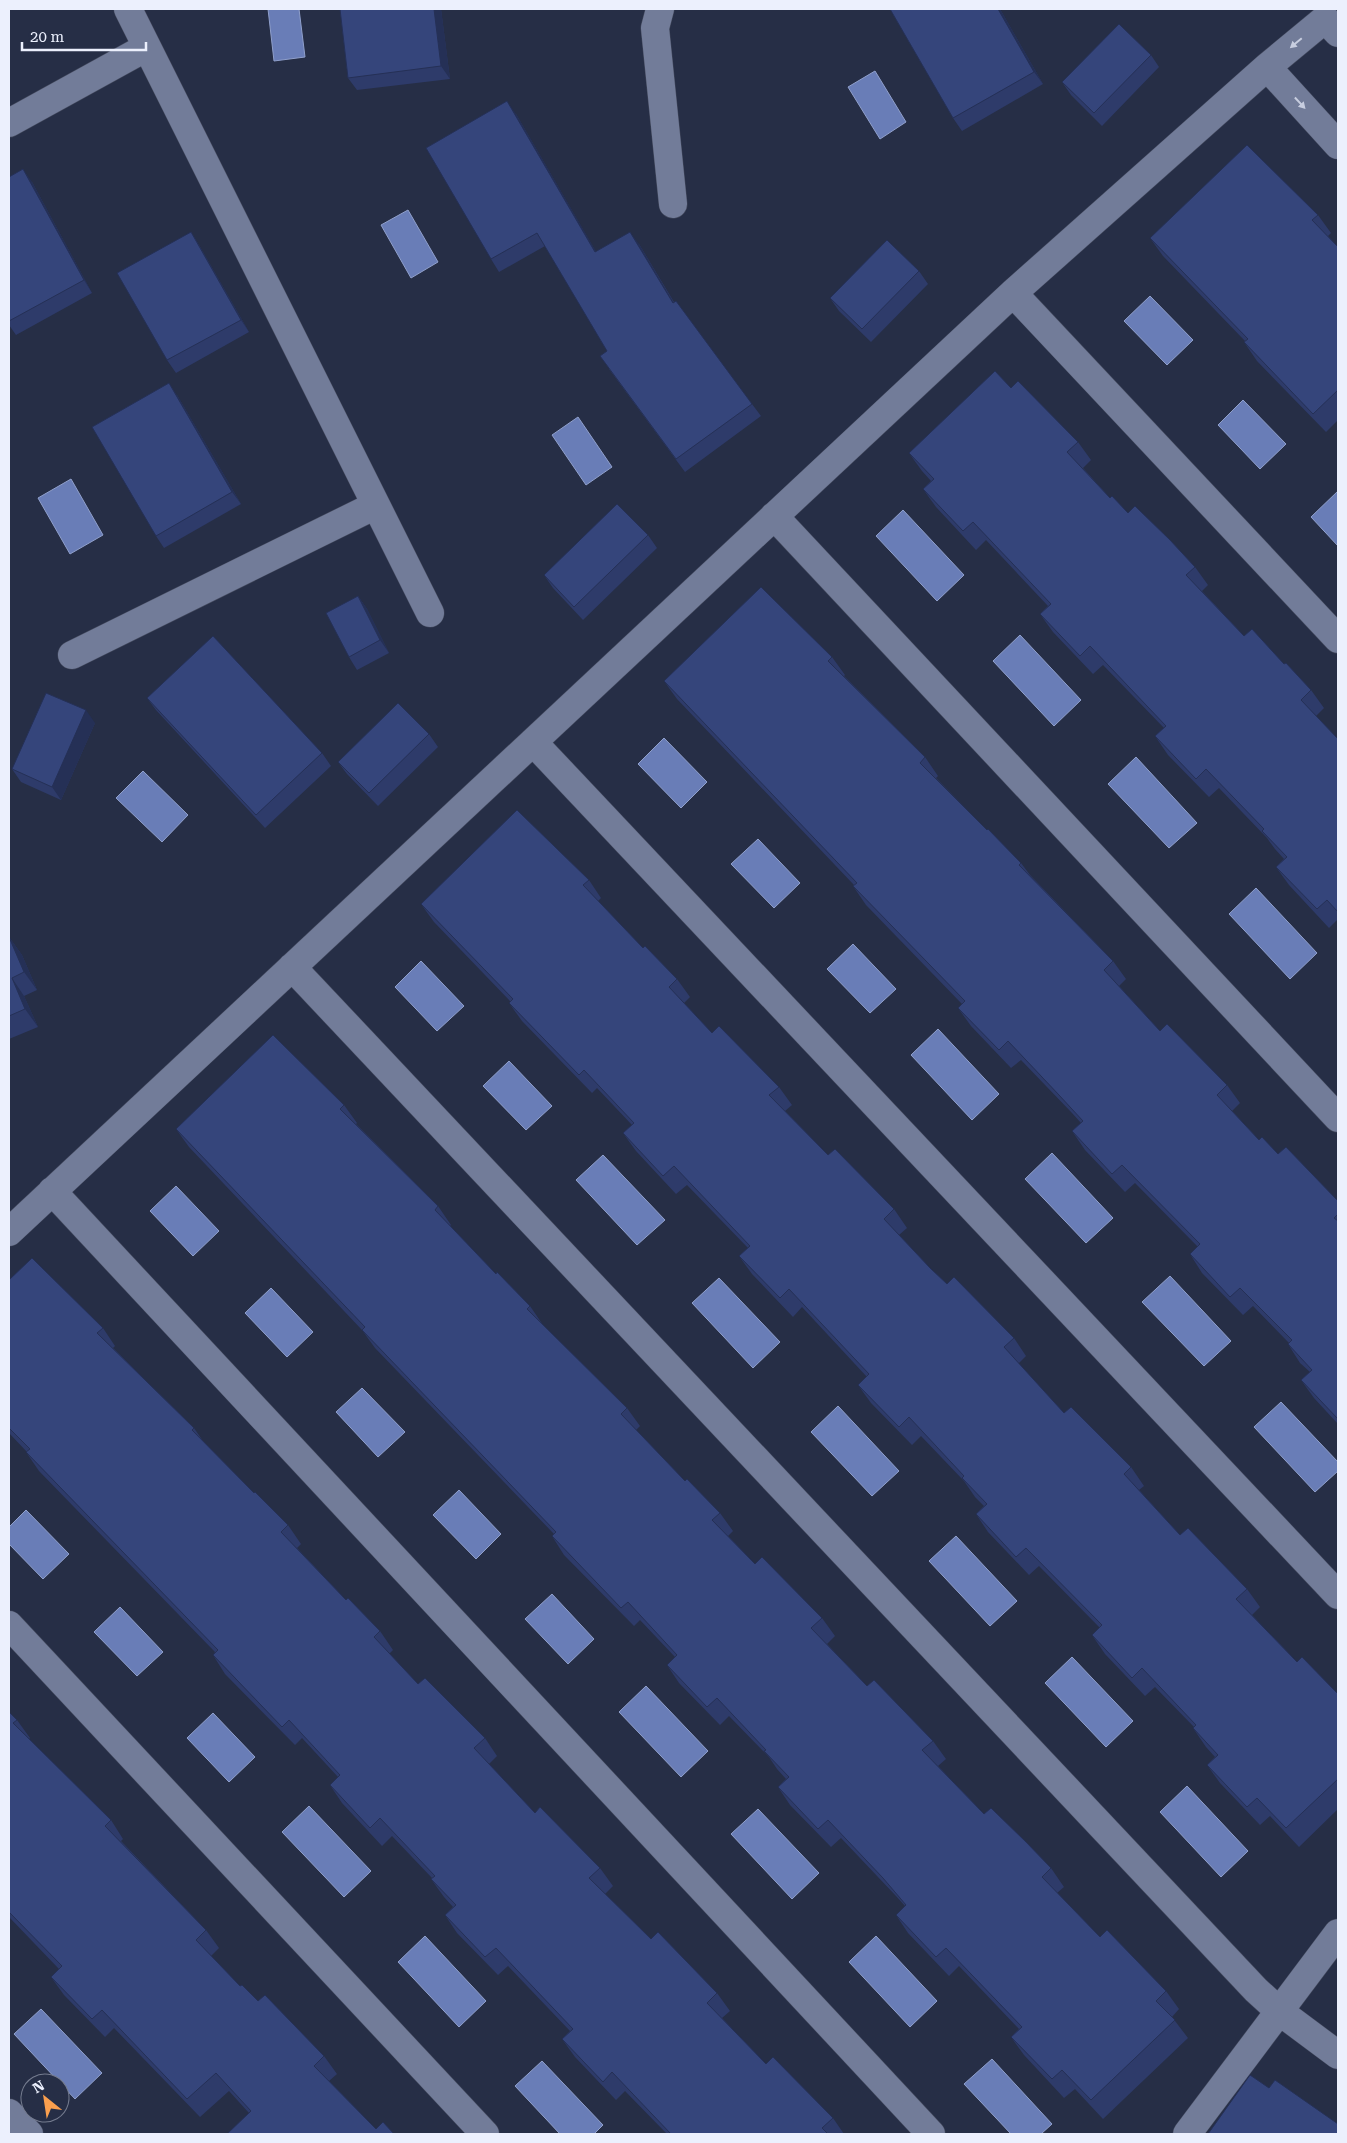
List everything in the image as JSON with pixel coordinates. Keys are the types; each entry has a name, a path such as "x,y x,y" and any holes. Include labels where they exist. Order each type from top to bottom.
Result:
{"street":[{"path":"128,9 430,614"},
{"path":"660,9 655,28 672,204"},
{"path":"9,1232 1013,293 1267,67 1325,19 1338,33"},
{"path":"9,123 147,47"},
{"path":"1267,67 1338,145"},
{"path":"1013,293 1338,639"},
{"path":"72,655 376,505"},
{"path":"774,516 1338,1118"},
{"path":"533,742 1338,1596"},
{"path":"292,967 1249,1982 1280,2012 1338,2055"},
{"path":"52,1192 931,2134"},
{"path":"9,1625 485,2134"},
{"path":"1187,2134 1338,1933"},
{"path":"9,2113 29,2134"}],"water":[{"path":"268,9 299,9 305,57 274,61"},
{"path":"875,71 906,122 880,139 848,87"},
{"path":"408,210 438,262 411,278 381,225"},
{"path":"1150,296 1193,340 1167,365 1124,321"},
{"path":"1243,400 1286,444 1260,469 1218,425"},
{"path":"578,417 612,467 586,485 552,435"},
{"path":"71,479 103,535 70,554 38,498"},
{"path":"1338,491 1338,546 1311,517"},
{"path":"903,510 964,575 937,601 876,536"},
{"path":"1020,635 1081,700 1054,726 993,661"},
{"path":"664,738 707,782 681,808 638,764"},
{"path":"1136,757 1197,823 1169,848 1108,784"},
{"path":"143,771 188,815 162,842 116,798"},
{"path":"758,839 800,883 774,908 731,864"},
{"path":"1256,888 1317,953 1290,979 1229,914"},
{"path":"853,944 896,989 870,1013 827,969"},
{"path":"421,961 464,1006 437,1031 395,987"},
{"path":"938,1029 999,1094 972,1120 911,1055"},
{"path":"509,1061 552,1106 526,1130 483,1086"},
{"path":"1052,1153 1113,1218 1086,1243 1025,1179"},
{"path":"603,1155 665,1220 637,1245 576,1180"},
{"path":"176,1186 219,1231 193,1256 150,1211"},
{"path":"1170,1276 1231,1341 1204,1366 1142,1302"},
{"path":"719,1278 780,1342 753,1368 692,1303"},
{"path":"271,1288 313,1332 287,1357 245,1313"},
{"path":"362,1388 405,1432 378,1457 336,1412"},
{"path":"1281,1402 1338,1462 1338,1471 1315,1492 1254,1427"},
{"path":"838,1406 899,1471 872,1496 811,1432"},
{"path":"459,1490 501,1534 476,1559 433,1515"},
{"path":"26,1510 69,1554 43,1579 9,1544 9,1527"},
{"path":"956,1536 1017,1601 990,1626 929,1561"},
{"path":"552,1594 594,1639 568,1664 525,1619"},
{"path":"120,1607 163,1652 137,1676 94,1632"},
{"path":"1072,1657 1133,1721 1106,1747 1045,1683"},
{"path":"646,1686 708,1751 681,1777 619,1712"},
{"path":"213,1713 255,1757 229,1782 187,1738"},
{"path":"1187,1786 1248,1851 1221,1877 1160,1812"},
{"path":"309,1806 371,1871 344,1897 282,1832"},
{"path":"758,1809 819,1873 792,1899 731,1834"},
{"path":"425,1936 486,2001 459,2027 398,1962"},
{"path":"876,1936 937,2001 910,2027 849,1962"},
{"path":"41,2009 102,2073 75,2099 70,2094 70,2073 51,2073 14,2034"},
{"path":"992,2059 1052,2124 1041,2134 1011,2134 964,2084"},
{"path":"542,2061 603,2125 594,2134 560,2134 515,2086"}],"building":[{"path":"340,9 434,9 441,66 348,78"},
{"path":"890,9 998,9 1034,72 953,118"},
{"path":"1119,24 1151,55 1094,113 1062,82"},
{"path":"507,101 595,252 630,232 673,303 676,301 752,404 676,459 600,356 607,351 537,233 491,259 426,148"},
{"path":"1247,145 1318,215 1312,220 1338,247 1338,390 1313,414 1244,342 1248,339 1150,238"},
{"path":"23,169 84,280 9,321 9,177"},
{"path":"191,232 241,320 167,360 117,273"},
{"path":"887,240 919,271 862,329 830,298"},
{"path":"995,371 1011,388 1018,381 1078,442 1067,452 1110,498 1112,496 1128,513 1135,506 1170,540 1195,567 1186,575 1244,636 1252,629 1311,690 1301,700 1338,739 1338,912 1327,900 1317,909 1276,867 1287,857 1262,831 1264,829 1206,769 1196,779 1155,736 1166,726 1090,646 1080,656 1040,614 1051,604 973,522 963,531 923,489 934,479 909,453"},
{"path":"169,383 232,492 156,536 92,427"},
{"path":"617,504 648,535 574,607 544,575"},
{"path":"761,587 832,657 828,661 925,757 920,763 988,829 1021,863 1019,865 1113,961 1104,970 1160,1031 1167,1024 1227,1085 1217,1095 1259,1140 1262,1137 1278,1154 1286,1147 1338,1201 1338,1214 1334,1218 1338,1221 1338,1419 1301,1380 1312,1370 1288,1344 1292,1340 1240,1288 1230,1297 1190,1254 1200,1244 1122,1165 1112,1174 1072,1131 1083,1121 1008,1041 999,1050 958,1008 965,1001 853,886 857,883 664,681"},
{"path":"358,596 380,640 349,657 326,613"},
{"path":"213,636 322,753 256,815 147,698"},
{"path":"46,693 86,710 52,787 12,769"},
{"path":"398,703 429,734 369,793 338,762"},
{"path":"517,810 589,880 583,885 643,948 645,946 677,979 669,987 712,1033 719,1026 779,1087 769,1095 828,1155 835,1149 894,1209 884,1219 930,1268 947,1284 954,1277 1014,1338 1004,1347 1064,1413 1071,1407 1131,1467 1124,1474 1180,1535 1188,1528 1247,1589 1236,1599 1297,1662 1302,1657 1338,1694 1338,1779 1286,1828 1257,1798 1247,1807 1207,1765 1218,1755 1193,1728 1196,1725 1142,1668 1132,1678 1092,1635 1102,1625 1026,1548 1016,1557 976,1514 987,1504 962,1478 964,1476 909,1417 899,1427 858,1385 869,1374 789,1289 780,1298 739,1256 750,1246 674,1166 663,1176 623,1133 634,1123 584,1070 579,1075 509,1003 513,999 421,904"},
{"path":"9,937 24,972 12,978 25,1009 9,1016"},
{"path":"273,1035 344,1105 340,1109 438,1206 435,1210 496,1274 497,1272 530,1306 527,1309 627,1408 621,1414 685,1481 687,1479 720,1513 712,1520 755,1564 762,1557 822,1618 811,1628 867,1686 874,1680 933,1741 922,1750 984,1814 991,1808 1051,1868 1042,1877 1100,1937 1107,1930 1166,1991 1156,2001 1175,2020 1091,2100 1062,2070 1052,2079 1011,2037 1022,2027 946,1948 936,1957 896,1915 906,1905 828,1820 818,1829 778,1787 789,1777 764,1751 766,1750 717,1698 707,1707 667,1665 677,1655 628,1602 621,1608 552,1536 556,1532 362,1330 365,1327 176,1129"},
{"path":"32,1258 103,1328 97,1333 194,1428 192,1430 288,1525 281,1532 346,1600 348,1598 380,1631 374,1637 418,1684 425,1678 485,1738 474,1748 535,1813 540,1807 600,1868 589,1878 651,1939 658,1932 717,1993 707,2003 766,2064 773,2057 833,2118 822,2128 828,2134 671,2134 612,2072 603,2082 562,2039 573,2029 496,1948 485,1957 445,1915 456,1905 431,1879 435,1876 380,1818 370,1828 330,1785 340,1775 289,1720 282,1727 213,1655 218,1650 26,1452 30,1449 9,1428 9,1280"},
{"path":"9,1712 17,1720 13,1723 111,1820 105,1826 206,1930 196,1940 240,1986 242,1985 258,2001 265,1995 324,2056 314,2066 376,2129 383,2122 394,2134 227,2134 251,2111 216,2073 187,2099 102,2010 92,2019 51,1977 62,1966 9,1912"},
{"path":"1250,2075 1269,2088 1275,2080 1338,2124 1338,2134 1208,2134"}]}
